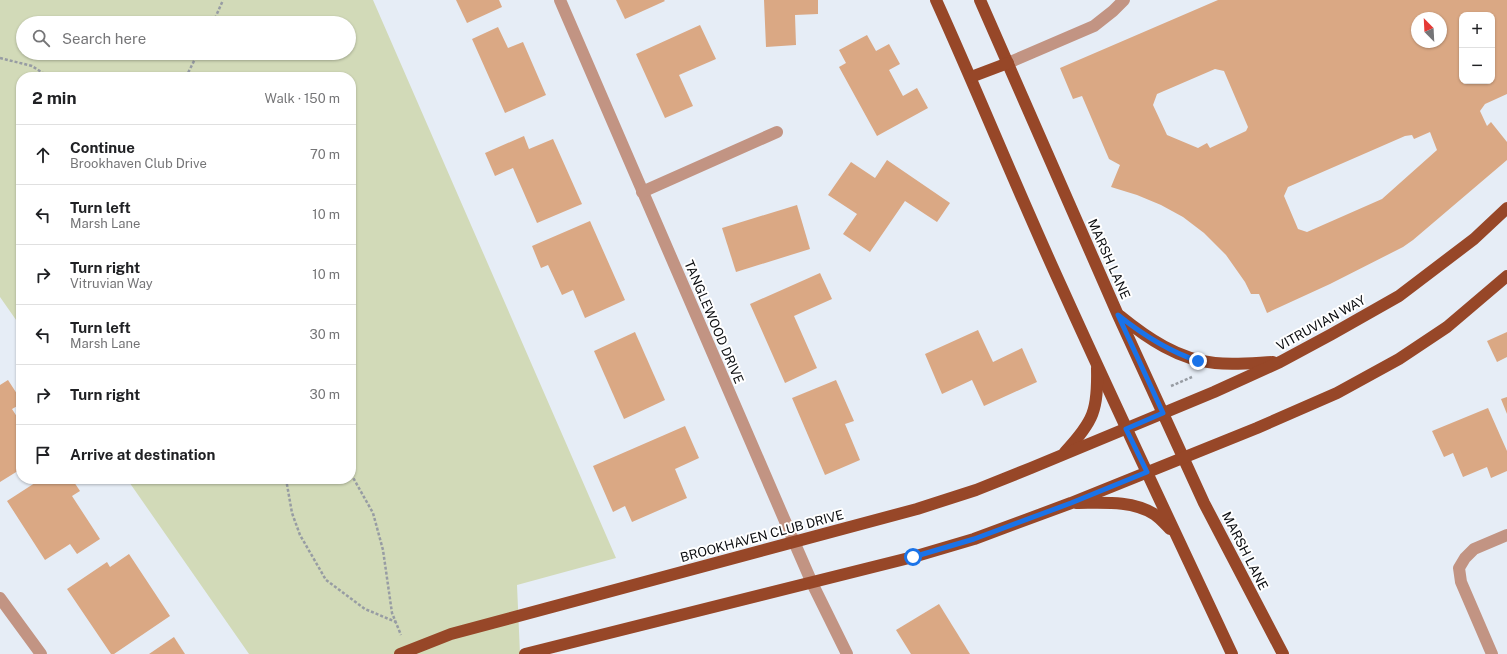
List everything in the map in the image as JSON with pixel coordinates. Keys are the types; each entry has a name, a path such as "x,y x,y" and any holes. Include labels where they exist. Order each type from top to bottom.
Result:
{"main road":[{"path":"936,0 971,77 1061,287 1174,533 1232,654"},
{"name":"MARSH LANE","path":"980,0 1118,315 1204,503 1283,654"},
{"path":"971,77 1008,63"},
{"name":"VITRUVIAN WAY","path":"1126,429 1280,362 1399,296 1474,239 1507,208"},
{"path":"525,654 913,557 974,539 1071,503 1257,428 1330,396 1399,359 1447,327 1507,276"},
{"path":"1118,315 1141,333 1163,346 1198,361 1214,364 1280,362"},
{"path":"1062,456 1088,425 1094,411 1097,392 1097,363"},
{"name":"BROOKHAVEN CLUB DRIVE","path":"406,653 451,634 917,509 976,490 1126,429"},
{"path":"1071,503 1130,505 1143,508 1155,515 1174,533"}],"street":[{"name":"TANGLEWOOD DRIVE","path":"560,0 794,542 812,583 847,654"},
{"path":"1008,63 1094,26 1124,0"},
{"path":"642,192 777,132"},
{"path":"1492,654 1461,582 1460,568 1465,558 1474,549 1507,535"},
{"path":"0,598 41,654"}],"path":[{"path":"216,16 223,0"},
{"path":"0,58 32,66 41,72"},
{"path":"188,72 194,60"},
{"path":"1171,386 1194,376"},
{"path":"356,483 373,513 383,550 392,613 406,653"},
{"path":"287,484 292,513 300,535 326,580 365,609 396,622"}],"green space":[{"path":"0,0 373,0 616,558 517,585 520,654 249,654 130,484 356,484 356,72 16,72 16,320 0,297"}],"building":[{"path":"456,0 499,0 502,7 467,23"},
{"path":"616,0 664,0 665,1 625,19"},
{"path":"764,0 818,0 818,14 795,15 796,45 766,47"},
{"path":"1218,0 1507,0 1507,94 1485,104 1480,111 1487,126 1491,122 1507,142 1507,160 1403,247 1330,284 1267,313 1259,294 1251,294 1245,282 1226,255 1204,233 1183,217 1161,205 1137,195 1111,187 1120,165 1109,159 1082,96 1073,99 1060,68","holes":["1215,69 1224,71 1248,127 1246,131 1210,148 1207,143 1198,148 1167,135 1153,105 1157,94","1430,132 1437,150 1382,199 1307,232 1298,229 1284,196 1288,187 1405,136 1412,135 1414,139"]},
{"path":"700,25 716,59 679,75 693,106 665,118 636,54"},
{"path":"498,27 508,48 523,42 546,95 505,113 472,39"},
{"path":"867,35 876,51 889,44 900,64 889,70 903,96 917,88 928,108 877,136 839,67 846,63 839,50"},
{"path":"524,136 529,149 553,139 582,204 537,223 513,168 495,176 485,153"},
{"path":"887,160 950,203 937,222 905,201 870,252 843,234 857,214 828,195 851,162 875,178"},
{"path":"797,205 810,249 736,272 722,228"},
{"path":"590,221 625,300 585,318 573,290 562,295 548,265 541,268 532,246"},
{"path":"820,273 832,299 794,316 817,368 785,383 750,304"},
{"path":"978,330 993,362 1022,348 1037,382 984,406 972,380 942,394 925,354"},
{"path":"635,332 665,400 624,419 594,351"},
{"path":"1507,332 1507,357 1497,362 1487,341"},
{"path":"8,380 16,392 16,407 12,409 16,415 16,472 0,482 0,385"},
{"path":"836,380 854,421 845,424 860,460 825,475 792,398"},
{"path":"1507,397 1507,414 1501,399"},
{"path":"1488,408 1507,451 1507,471 1491,478 1487,467 1463,477 1453,453 1444,457 1432,431"},
{"path":"685,426 699,458 675,469 687,498 632,522 625,506 613,512 593,466"},
{"path":"33,484 75,484 80,491 72,496 100,539 77,554 70,544 45,560 7,501"},
{"path":"129,554 170,616 114,654 111,654 67,589 107,562 110,567"},
{"path":"939,604 970,654 911,654 896,630"},
{"path":"174,637 185,654 149,654"}],"route":[{"path":"913,557 974,539 1071,503 1147,472 1126,429 1163,413 1118,315 1141,333 1163,346 1198,361"}]}
